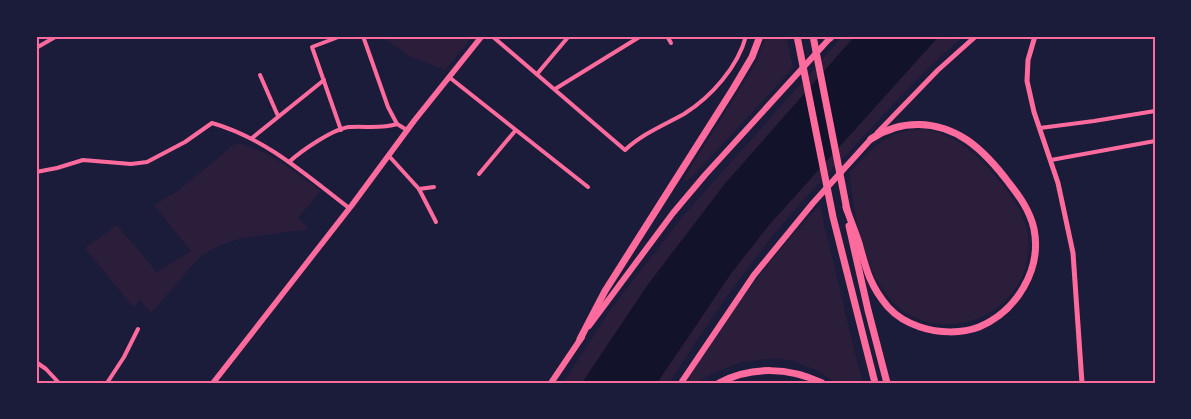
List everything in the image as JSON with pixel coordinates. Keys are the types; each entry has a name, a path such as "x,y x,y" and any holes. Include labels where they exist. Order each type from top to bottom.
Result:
{"highway":[{"path":"580,339 605,291 733,89 752,57 760,36"},
{"path":"796,36 833,217 875,383"},
{"path":"812,36 858,268 887,383"},
{"path":"846,204 870,280 890,309 901,318 913,324 930,330 951,332 979,327 1011,304 1023,289 1032,270 1036,249 1034,229 1027,209 1003,176 984,154 971,143 959,134 939,126 924,124 890,129 872,139"},
{"path":"719,383 742,374 768,370 793,372 822,383"}],"main road":[{"path":"213,383 407,130 482,36"},
{"path":"551,383 580,339 673,213 704,175 831,37"},
{"path":"681,383 754,275 813,203 872,139"}],"street":[{"path":"36,48 57,36"},
{"path":"223,36 233,36"},
{"path":"341,36 312,47 341,130"},
{"path":"363,36 384,97 397,124 407,130"},
{"path":"492,36 624,150 637,140 698,105 712,92 740,51 746,36"},
{"path":"537,74 569,36"},
{"path":"555,89 641,36"},
{"path":"667,36 671,43"},
{"path":"872,139 938,70 976,36"},
{"path":"1035,36 1028,60 1028,81 1031,98 1058,184 1073,253 1082,383"},
{"path":"260,75 278,116"},
{"path":"449,77 515,131 588,186"},
{"path":"252,138 324,80"},
{"path":"1040,128 1094,122 1155,111"},
{"path":"36,172 58,168 83,160 131,164 147,162 173,149 212,123 252,138 289,162 349,208"},
{"path":"289,162 315,144 347,127 397,124"},
{"path":"479,174 515,131"},
{"path":"1051,160 1155,141"},
{"path":"388,156 419,189 436,222"},
{"path":"419,189 434,187"},
{"path":"107,383 124,357 138,329"},
{"path":"36,362 46,368 59,383"}],"shaded area":[{"path":"381,36 473,36 445,70 409,56"},
{"path":"766,36 786,36 793,68 691,178 687,181 684,180 756,62"},
{"path":"843,36 855,36 724,185 647,286 582,383 563,383 613,306 683,216"},
{"path":"855,36 939,36 769,225 732,272 657,383 582,383 647,286 724,185"},
{"path":"939,36 964,36 936,60 782,224 732,290 669,383 657,383 732,272 769,225"},
{"path":"923,129 946,136 965,146 973,153 997,178 1015,202 1027,230 1028,258 1019,283 1003,303 982,316 957,324 932,323 908,314 887,295 878,282 865,252 854,205 849,173 865,155 890,137 910,130"},
{"path":"236,143 259,150 270,156 321,191 298,218 310,229 242,238 218,246 200,257 151,313 140,300 133,307 85,248 117,225 157,272 191,251 154,205 179,190"},
{"path":"820,205 863,383 837,383 816,370 793,361 776,358 742,362 711,374 697,383 685,383 765,268"}]}
